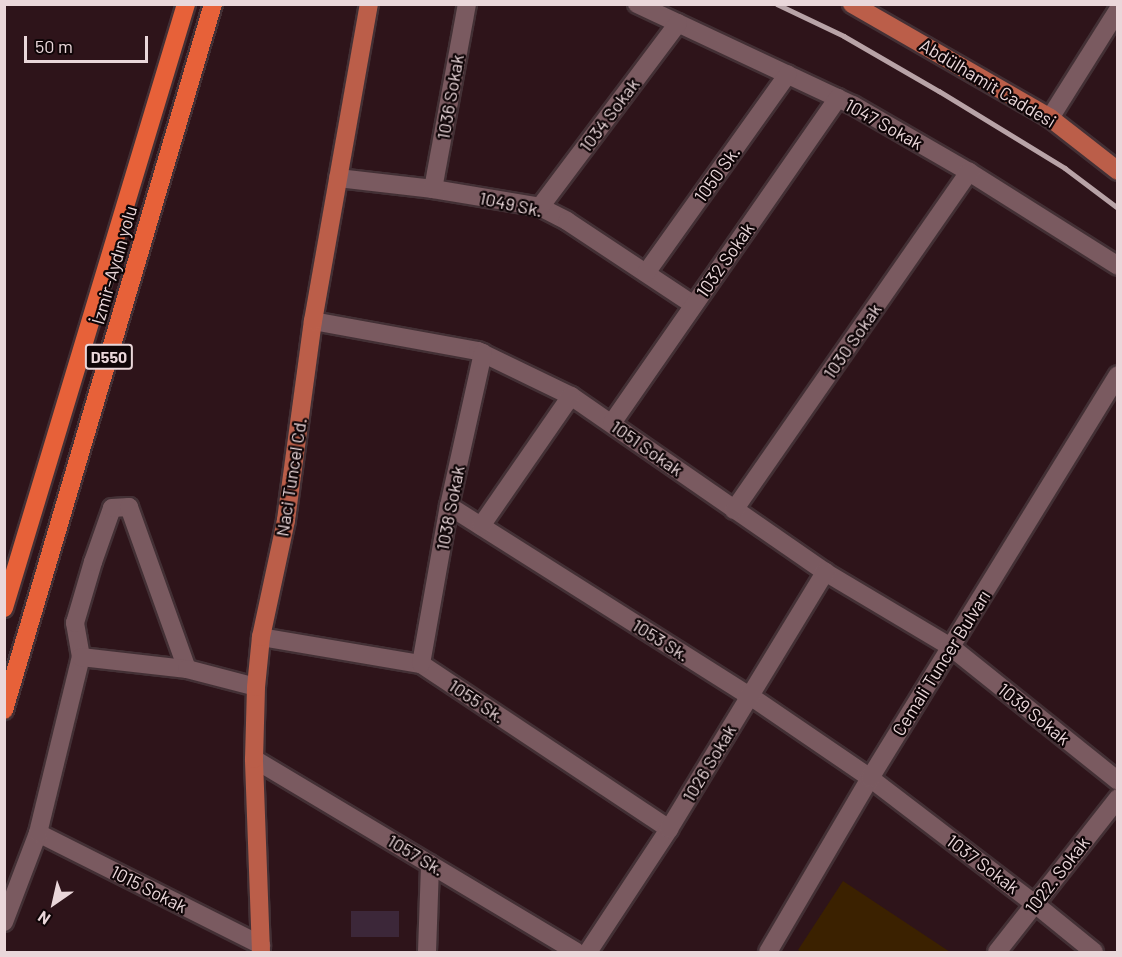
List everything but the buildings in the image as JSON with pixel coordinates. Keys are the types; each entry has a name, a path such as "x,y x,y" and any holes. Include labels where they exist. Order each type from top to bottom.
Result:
{"highway":[{"name":"İzmir-Aydın yolu","path":"4,608 186,4"},
{"name":"İzmir-Aydın yolu","path":"4,710 213,4"}],"main road":[{"name":"Naci Tuncel Cd.","path":"261,949 254,759 256,687 261,637 285,520 313,321 369,4"},
{"name":"Abdülhamit Caddesi","path":"852,4 1050,118 1118,171"}],"street":[{"name":"1036 Sokak","path":"433,189 467,4"},
{"name":"1047 Sokak","path":"637,4 838,98 969,172 1118,266"},
{"path":"1050,118 1118,10"},
{"name":"1034 Sokak","path":"540,207 678,23"},
{"name":"1050 Sk.","path":"646,273 788,74"},
{"name":"1032 Sokak","path":"612,423 838,98"},
{"name":"1030 Sokak","path":"734,510 969,172"},
{"name":"1049 Sk.","path":"338,178 433,189 540,207 567,221 694,305"},
{"name":"1051 Sokak","path":"313,321 483,353 571,396 825,572 951,647"},
{"name":"1038 Sokak","path":"421,664 449,506 483,353"},
{"name":"Cemali Tuncer Bulvarı","path":"768,952 870,778 1118,375"},
{"path":"481,526 571,396"},
{"name":"1053 Sk.","path":"449,506 750,696 870,778"},
{"path":"4,922 38,833 81,657 75,623 112,508 129,507 187,669"},
{"name":"1026 Sokak","path":"588,952 669,829 825,572"},
{"name":"1055 Sk.","path":"261,637 421,664 669,829"},
{"name":"1039 Sokak","path":"951,647 1118,781"},
{"path":"81,657 187,669 256,687"},
{"name":"1057 Sk.","path":"254,759 576,952"},
{"name":"1037 Sokak","path":"870,778 1094,952"},
{"name":"1022. Sokak","path":"997,952 1118,798"},
{"name":"1015 Sokak","path":"38,833 261,949"},
{"path":"427,952 430,864"}],"shaded area":[{"path":"843,881 950,952 801,952 798,950"}],"railway":[{"path":"777,4 844,36 939,91 1065,168 1118,208"}]}
